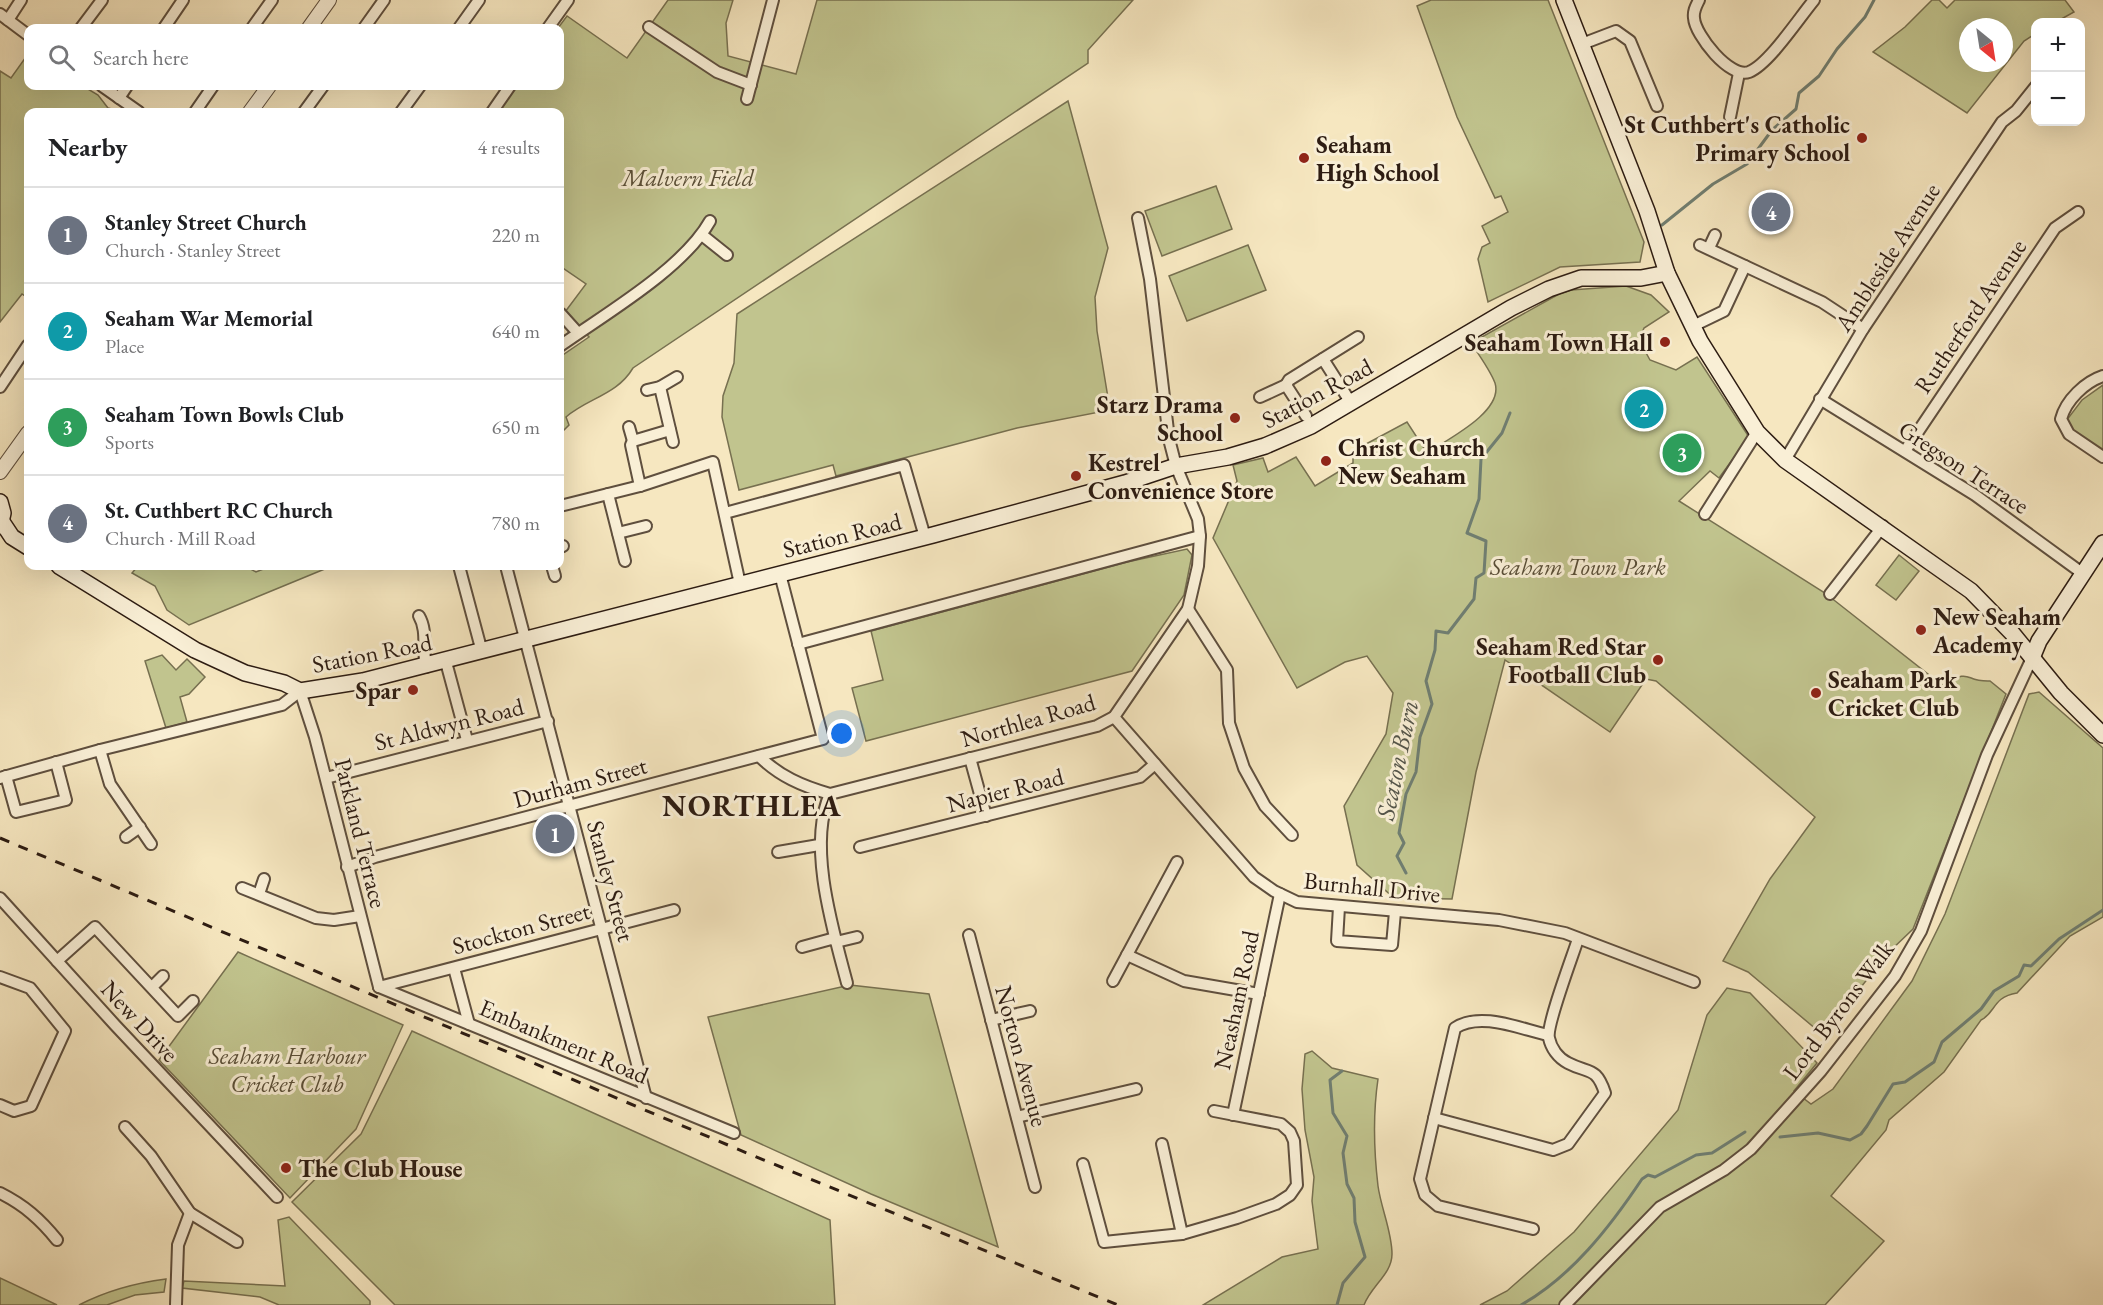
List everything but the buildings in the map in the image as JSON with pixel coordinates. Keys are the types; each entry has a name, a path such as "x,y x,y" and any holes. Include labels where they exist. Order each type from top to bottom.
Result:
{"main road":[{"path":"1564,0 1667,273 1694,326 1757,432 1785,460 1883,526 1971,591 2061,693 2103,735"},
{"path":"1630,278 1652,268 1663,258"},
{"name":"Station Road","path":"300,691 374,679 446,662 925,537 1125,483 1176,466 1228,457 1265,447 1351,404 1510,308 1549,289 1581,278 1630,278 1667,273"},
{"path":"0,502 3,530 24,544"},
{"path":"2032,658 2039,641 2103,543"},
{"path":"65,570 221,663 300,691"}],"street":[{"path":"21,0 4,17 24,32"},
{"path":"84,24 102,0"},
{"path":"167,24 183,0"},
{"path":"255,24 273,0"},
{"path":"312,24 329,0"},
{"path":"367,24 384,0"},
{"path":"462,24 479,0"},
{"path":"747,99 773,0"},
{"path":"1699,0 1693,17 1700,36 1731,70 1739,73 1746,73 1756,68 1814,0"},
{"path":"550,24 563,2"},
{"path":"649,27 717,72 751,85"},
{"path":"1582,44 1616,31 1630,41 1657,106"},
{"path":"1730,117 1739,73"},
{"path":"108,90 133,108"},
{"path":"119,98 124,90"},
{"path":"198,108 210,90"},
{"path":"253,108 266,90"},
{"path":"307,108 320,90"},
{"path":"404,108 417,90"},
{"path":"495,108 507,90"},
{"name":"Ambleside Avenue","path":"1785,460 1863,329 2002,122 2016,111 2031,92"},
{"name":"Rutherford Avenue","path":"1905,452 2055,228 2078,212"},
{"name":"Northlea Road","path":"830,794 1097,726 1114,717 1188,609 1198,566 1200,536 1198,519 1176,466 1169,439 1152,291 1138,218"},
{"path":"564,343 669,268 702,235 710,221"},
{"path":"702,235 727,255"},
{"path":"1715,235 1704,247 1822,302 1863,329"},
{"path":"1694,326 1724,311 1745,266"},
{"path":"564,317 578,333"},
{"path":"1260,397 1286,385 1289,380 1358,337"},
{"path":"0,387 24,351"},
{"path":"1323,359 1351,404"},
{"path":"2103,376 2096,378 2069,402 2061,419 2069,435 2103,457"},
{"path":"647,390 660,387 678,377"},
{"path":"1286,385 1306,416"},
{"path":"660,387 673,442"},
{"name":"Gregson Terrace","path":"1821,399 1975,495 2082,573"},
{"path":"629,427 633,441 630,449 640,486"},
{"path":"633,441 670,430"},
{"path":"1705,514 1757,432"},
{"path":"0,483 4,468 24,439"},
{"path":"564,505 640,486 713,462 740,584"},
{"path":"725,513 904,465 925,537"},
{"path":"608,494 625,561"},
{"path":"618,533 646,526"},
{"path":"1830,594 1883,526"},
{"path":"780,574 798,644 1200,536"},
{"path":"460,570 482,652"},
{"name":"Stanley Street","path":"507,570 646,1098"},
{"path":"1188,609 1227,670 1229,723 1244,768 1265,806 1292,835"},
{"path":"419,616 424,627 422,649 426,667"},
{"name":"Durham Street","path":"347,867 375,856 570,807 823,739 798,644"},
{"name":"Lord Byrons Walk","path":"1565,1305 1660,1207 1724,1170 1751,1149 1821,1071 1895,976 1921,931 1987,755 2032,658"},
{"path":"446,662 467,740"},
{"name":"Station Road","path":"3,777 100,750 282,705 300,691"},
{"name":"Parkland Terrace","path":"300,691 306,704 326,778 379,987"},
{"name":"Burnhall Drive","path":"1114,717 1254,877 1297,902 1499,920 1578,939 1694,982"},
{"name":"St Aldwyn Road","path":"326,778 548,721"},
{"path":"100,750 110,784 151,844"},
{"path":"759,756 774,771 805,787 830,794 823,809 819,845 836,940 847,983"},
{"path":"970,758 986,816"},
{"path":"3,777 16,812 66,800 56,762"},
{"name":"Napier Road","path":"860,847 1140,777 1155,764"},
{"path":"126,837 140,827"},
{"path":"778,852 819,845"},
{"path":"1113,981 1177,862"},
{"path":"259,894 264,879"},
{"path":"242,888 316,918 334,920 360,916"},
{"name":"Neasham Road","path":"1233,1115 1280,894"},
{"name":"New Drive","path":"0,898 277,1197"},
{"path":"1339,907 1337,941 1392,945 1395,912"},
{"name":"Stockton Street","path":"379,987 674,910"},
{"path":"57,961 95,927 178,1016 194,1001"},
{"name":"Norton Avenue","path":"969,935 1035,1187"},
{"path":"802,947 857,937"},
{"path":"1434,1118 1553,1150 1568,1144 1605,1093 1601,1080 1594,1072 1567,1063 1554,1052 1548,1035 1578,939"},
{"path":"1127,955 1184,981 1259,994"},
{"path":"454,968 469,1024"},
{"path":"152,987 163,976"},
{"path":"0,977 30,987 65,1031 31,1106 14,1111 0,1105"},
{"name":"Embankment Road","path":"379,987 734,1133"},
{"path":"991,1020 1030,1011"},
{"path":"1533,1228 1438,1206 1425,1195 1420,1179 1455,1028 1465,1022 1478,1020 1548,1035"},
{"path":"1017,1117 1136,1089"},
{"path":"1083,1164 1104,1242 1182,1234 1276,1204 1290,1195 1297,1185 1294,1142 1290,1132 1281,1124 1214,1111"},
{"path":"125,1127 151,1156 190,1213 237,1242"},
{"path":"1162,1144 1182,1234"},
{"path":"0,1193 40,1219 57,1240"},
{"path":"176,1305 178,1245 190,1213"}],"green space":[{"name":"Malvern Field","path":"668,0 733,0 726,23 728,56 796,74 817,0 1133,0 1088,50 1088,63 633,368 611,390 566,417 569,425 564,430 564,354 589,337 565,312 586,284 564,269 564,108 501,108 514,90 564,90 564,24 561,24 567,16 627,58"},
{"path":"1431,0 1548,0 1644,242 1640,262 1560,267 1488,302 1478,259 1482,247 1490,243 1482,226 1508,212 1501,196 1495,198 1457,117 1417,6"},
{"path":"1932,0 1939,0 1947,8 1955,0 2065,0 2074,12 2063,18 2031,18 2031,37 2024,41 2013,55 2013,18 1959,18 1959,72 1999,72 1967,113 1873,52 1905,27"},
{"path":"24,60 24,90 90,90 98,95 108,108 24,108 24,295 22,294 0,322 0,71 11,78"},
{"path":"1068,101 1108,248 1095,297 1097,331 1110,410 1017,428 836,476 833,465 739,490 722,417 723,396 734,363 737,314"},
{"path":"1216,186 1232,229 1162,256 1145,211"},
{"path":"1248,245 1266,290 1187,321 1169,276"},
{"name":"Seaham Town Park","path":"1626,286 1651,295 1669,312 1644,328 1639,340 1650,360 1676,370 1697,357 1749,437 1719,478 1710,471 1679,501 1825,593 1942,685 1964,676 1990,681 2006,694 1913,929 1888,953 1823,1035 1748,972 1723,961 1770,879 1815,817 1656,681 1646,679 1610,732 1505,660 1476,772 1452,899 1394,898 1357,865 1344,806 1386,734 1393,693 1367,656 1345,662 1297,688 1213,538 1237,481 1233,465 1263,458 1268,472 1296,457 1315,486 1353,463 1353,451 1407,422 1427,453 1472,424 1491,404 1495,394 1493,378 1471,343 1559,294 1571,290"},
{"path":"2103,385 2103,452 2074,433 2066,421 2082,400"},
{"path":"1187,549 1192,555 1184,595 1132,671 866,741 852,688 883,680 871,631 1127,562"},
{"path":"1899,555 1919,571 1896,600 1876,585"},
{"path":"135,570 252,570 256,572 261,570 322,570 189,625 167,610 155,586 132,573"},
{"path":"162,655 176,670 187,659 205,677 189,694 180,697 187,722 166,728 145,661"},
{"path":"2039,692 2103,748 2103,917 2070,936 2017,993 1999,1001 1981,1020 1944,1072 1889,1120 1886,1130 1831,1196 1884,1241 1825,1305 1480,1305 1507,1291 1574,1232 1678,1110 1707,1015 1727,988 1750,993 1817,1063 1794,1091 1811,1104 1833,1089 1912,981 1945,914 2029,694"},
{"name":"Seaham Harbour Cricket Club","path":"238,952 403,1025 356,1129 290,1198 159,1060"},
{"path":"850,985 929,994 998,1247 871,1194 741,1135 708,1017"},
{"path":"412,1031 830,1220 835,1305 395,1305 292,1202 361,1134"},
{"path":"1312,1051 1332,1068 1378,1079 1375,1119 1376,1160 1379,1194 1392,1246 1389,1268 1364,1305 1203,1305 1282,1257 1318,1249 1312,1201 1314,1177 1305,1130 1302,1089 1305,1054"},
{"path":"289,1217 370,1301 370,1305 279,1305 260,1297 182,1288 184,1281 285,1286 278,1220"},
{"path":"0,1278 57,1305 0,1305"},
{"path":"166,1279 164,1292 135,1295 107,1305 79,1305 121,1288"}],"waterway":[{"path":"1662,225 1713,184 1747,164 1772,130 1796,109 1799,93 1819,76 1837,49 1865,17 1874,0"},
{"name":"Seaton Burn","path":"1406,873 1397,856 1404,843 1399,833 1406,794 1416,772 1420,737 1432,704 1426,681 1435,650 1436,631 1448,633 1474,599 1476,578 1484,573 1486,541 1467,533 1479,499 1481,459 1502,433 1510,413"},
{"path":"1780,1137 1818,1133 1850,1140 1861,1134 1893,1084 1905,1082 1934,1062 1942,1042 1981,1009 1994,991 2019,976 2024,965 2031,966 2059,939 2103,910"},
{"name":"Seaton Burn","path":"1337,1305 1343,1283 1365,1257 1355,1222 1354,1198 1347,1184 1343,1153 1347,1136 1333,1113 1330,1080 1342,1071"},
{"path":"1521,1305 1539,1294 1588,1250 1617,1215 1642,1179 1648,1175 1655,1177 1696,1155 1712,1153 1745,1132"}],"railway":[{"path":"0,838 754,1156 1118,1305"}],"place":[{"name":"St Cuthbert's Catholic Primary School","path":"1862,138"},
{"name":"Seaham High School","path":"1304,158"},
{"name":"St. Cuthbert RC Church","path":"1771,212"},
{"name":"Seaham Town Hall","path":"1665,342"},
{"name":"Seaham War Memorial","path":"1644,409"},
{"name":"Starz Drama School","path":"1235,418"},
{"name":"Seaham Town Bowls Club","path":"1682,453"},
{"name":"Christ Church New Seaham","path":"1326,461"},
{"name":"Kestrel Convenience Store","path":"1076,476"},
{"name":"New Seaham Academy","path":"1921,630"},
{"name":"Seaham Red Star Football Club","path":"1658,660"},
{"name":"Spar","path":"413,690"},
{"name":"Seaham Park Cricket Club","path":"1816,693"},
{"name":"Stanley Street Church","path":"555,834"},
{"name":"The Club House","path":"286,1168"}],"district":[{"name":"NORTHLEA","path":"752,805"}]}
